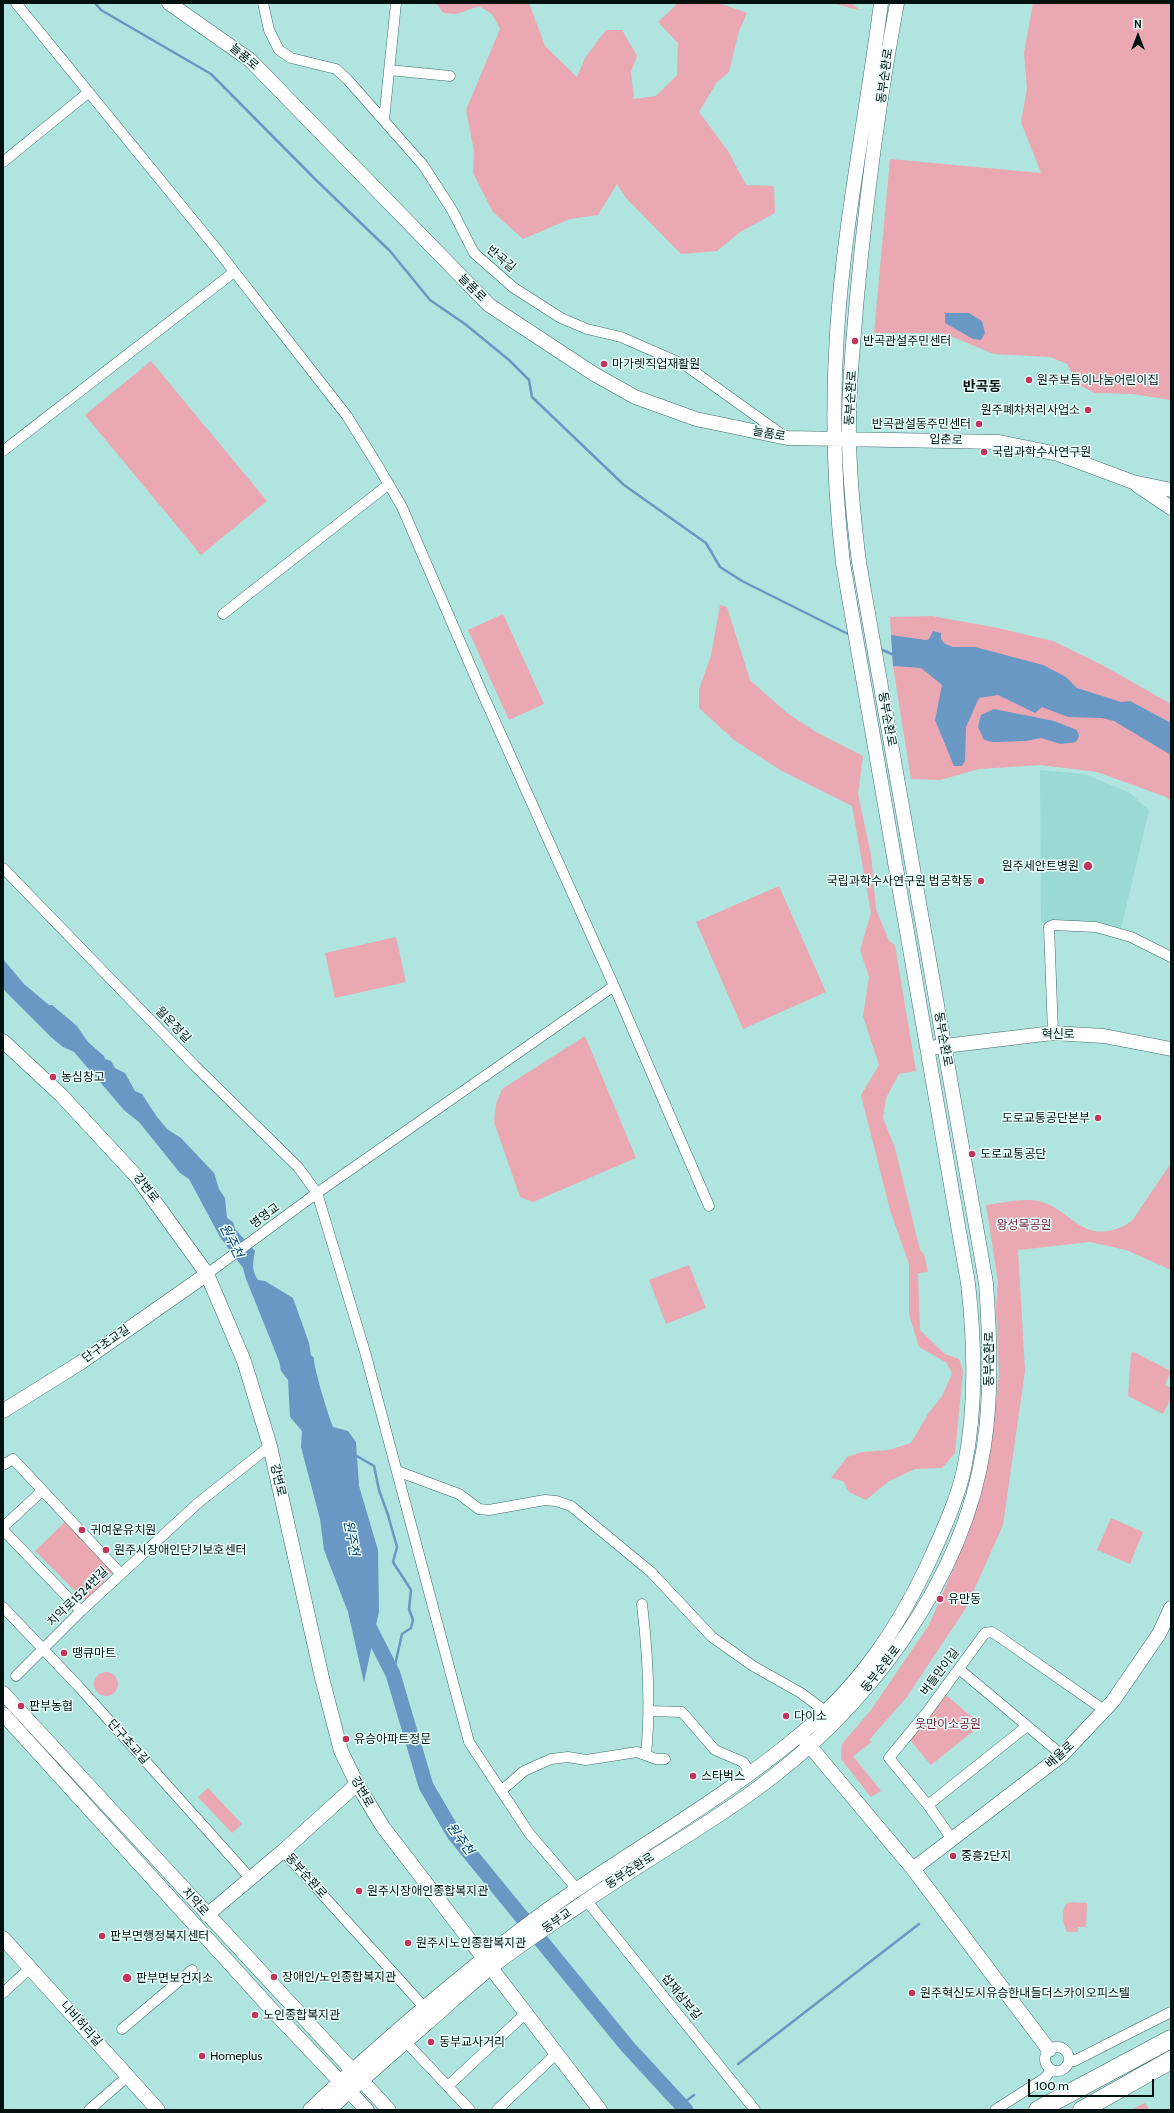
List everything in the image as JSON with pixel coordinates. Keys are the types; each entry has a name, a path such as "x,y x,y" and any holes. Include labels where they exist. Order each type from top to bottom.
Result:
{"highway":[{"path":"1038,2110 1171,2039"},
{"path":"1082,2110 1171,2060"}],"street":[{"path":"16,3 234,272 347,416 389,484 402,507 480,688 614,986 709,1206"},
{"name":"늘품로","path":"169,3 250,60 489,305 594,374 635,397 696,419 787,438 849,440"},
{"name":"반곡길","path":"263,3 269,30 279,50 291,58 336,69 384,120 423,166 452,210 474,253 514,288 561,318 587,329 628,340 685,365 787,438"},
{"path":"384,120 396,3"},
{"name":"동부순환로","path":"582,1903 752,1792 805,1740 825,1711 872,1660 893,1632 915,1594 947,1521 963,1471 967,1448 973,1396 970,1302 838,521 834,440 837,334 851,205 881,3"},
{"name":"동부순환로","path":"573,1892 751,1773 805,1740 828,1730 869,1685 903,1640 927,1600 964,1524 984,1449 989,1386 986,1283 870,620 855,526 849,440 854,336 867,207 897,3"},
{"path":"389,70 450,76"},
{"path":"3,162 89,92"},
{"path":"851,205 867,207"},
{"path":"3,451 234,272"},
{"name":"입춘로","path":"849,440 899,439 998,442 1058,454 1133,482 1171,490"},
{"name":"입춘로","path":"1133,482 1171,508"},
{"path":"223,614 389,484"},
{"name":"월운정길","path":"3,868 194,1065 298,1167 317,1192"},
{"path":"1053,1033 1047,933 1049,927 1053,925 1096,927 1131,937 1171,957"},
{"path":"582,1903 529,1833 468,1742 365,1352 317,1192 614,986"},
{"name":"혁신로","path":"945,1051 1053,1033 1114,1038 1171,1049"},
{"name":"강변로","path":"3,1041 61,1095 137,1177 212,1270 244,1361 270,1446 322,1678 342,1751 357,1784 383,1827 490,1961 526,2014 600,2110"},
{"name":"혁신로","path":"945,1051 1027,1043 1065,1042 1123,1047 1171,1058"},
{"path":"928,1053 945,1051"},
{"name":"병영교","path":"212,1270 309,1200 317,1192"},
{"name":"단구초교길","path":"3,1411 80,1362 212,1270"},
{"name":"치악로1524번길","path":"16,1676 81,1611 198,1503 270,1446"},
{"path":"3,1465 13,1459 122,1574"},
{"path":"397,1471 458,1494 479,1509 489,1510 545,1500 556,1501 571,1506 651,1572 712,1637 753,1666 801,1693 825,1711"},
{"path":"3,1526 42,1491"},
{"path":"3,1530 81,1611"},
{"path":"642,1604 648,1665 649,1711 646,1755"},
{"name":"단구초교길","path":"3,1607 43,1649 251,1879"},
{"name":"배울로","path":"913,1869 1062,1755 1104,1710 1138,1666 1159,1634 1171,1608"},
{"name":"버들만이길","path":"952,1839 928,1805 889,1758 986,1633 992,1632 1104,1710"},
{"path":"959,1669 1062,1755"},
{"name":"치악로","path":"3,1692 207,1915 389,2110"},
{"path":"649,1711 682,1712 715,1750 743,1762 751,1773"},
{"name":"치악로","path":"3,1714 273,2011 367,2110"},
{"path":"928,1805 1027,1726"},
{"path":"805,1740 913,1869 1049,2050"},
{"path":"501,1791 524,1771 551,1759 568,1757 586,1760 637,1752 656,1759 665,1759"},
{"path":"207,1915 251,1879 357,1784"},
{"name":"동부순환로","path":"283,1851 424,2008"},
{"name":"동부교","path":"490,1961 573,1892"},
{"name":"동부교","path":"490,1961 582,1903"},
{"name":"섭재삼보길","path":"582,1903 755,2110"},
{"name":"나비허리길","path":"3,1938 158,2110"},
{"path":"356,2076 406,2042 490,1961"},
{"path":"310,2110 356,2076 424,2008 490,1961"},
{"path":"3,1993 30,1968"},
{"path":"122,2029 192,1970"},
{"path":"1070,2060 1074,2061 1171,2012"},
{"path":"448,2086 526,2014"},
{"path":"406,2042 470,2110"},
{"path":"1051,2070 1045,2060 1049,2050 1054,2047 1062,2048 1068,2053 1070,2060"},
{"path":"498,2110 556,2054"},
{"path":"1051,2070 1063,2070 1070,2060"},
{"path":"995,2110 1045,2078 1051,2070"},
{"path":"89,2110 128,2076"},
{"path":"328,2110 344,2086"}],"shaded area":[{"name":"원주세안트병원","path":"1040,770 1085,774 1130,793 1149,810 1121,929 1110,925 1041,922"}],"green space":[{"path":"436,3 529,3 545,46 577,77 585,58 606,30 622,30 637,56 631,72 634,99 656,96 677,75 678,43 658,22 675,6 675,3 719,3 747,13 739,31 729,72 717,82 699,112 728,151 746,185 774,186 775,213 740,232 717,251 681,254 626,198 617,184 598,215 570,219 523,239 493,212 473,173 474,151 466,110 500,29 492,14 479,6 457,14 443,13"},
{"path":"833,3 851,3 861,11"},
{"path":"1033,3 1171,3 1171,400 1132,394 1095,393 1079,385 1067,364 1050,357 994,354 943,333 874,333 890,159 1041,173 1021,122 1027,88 1024,53"},
{"path":"151,361 267,501 201,555 85,415"},
{"path":"720,605 727,607 750,680 787,713 816,732 863,756 858,794 871,855 876,909 889,941 895,945 916,1071 899,1074 886,1098 883,1118 895,1148 920,1250 924,1254 928,1272 918,1273 920,1330 945,1354 959,1359 963,1371 955,1453 942,1468 915,1469 889,1481 866,1500 849,1492 843,1481 831,1478 847,1457 862,1452 889,1450 911,1443 928,1414 942,1396 952,1374 947,1363 919,1347 909,1314 909,1264 890,1210 861,1095 879,1065 863,1016 869,977 860,950 871,913 852,806 782,771 734,740 699,708 699,689 711,656"},
{"path":"503,614 544,704 509,720 468,630"},
{"path":"932,616 998,628 1053,641 1104,666 1171,704 1171,801 1166,797 1097,772 1040,765 979,769 940,780 911,779 893,666 890,617"},
{"path":"779,886 826,992 743,1029 696,922"},
{"path":"396,937 406,982 335,998 325,953"},
{"path":"585,1036 636,1158 533,1202 520,1197 494,1122 496,1104 502,1089"},
{"name":"왕성목공원","path":"1171,1163 1171,1270 1126,1250 1090,1242 1018,1250 1025,1371 1003,1525 966,1608 906,1698 869,1740 872,1742 853,1756 881,1791 871,1797 841,1759 842,1744 871,1710 929,1625 967,1537 990,1455 999,1374 996,1305 998,1281 986,1205 1021,1200 1042,1202 1060,1211 1092,1231 1102,1232 1113,1230 1125,1226 1134,1218"},
{"path":"689,1265 706,1308 666,1324 649,1280"},
{"path":"1134,1352 1171,1371 1165,1385 1171,1388 1171,1398 1163,1414 1128,1396 1131,1353"},
{"path":"1111,1518 1143,1532 1130,1564 1097,1550"},
{"path":"66,1521 113,1571 89,1599 83,1599 35,1551"},
{"path":"106,1672 115,1675 118,1684 115,1693 106,1696 97,1693 94,1684 97,1675"},
{"name":"웃만이소공원","path":"945,1694 981,1725 931,1765 909,1739"},
{"path":"208,1788 242,1824 232,1833 198,1797"},
{"path":"1071,1902 1087,1903 1086,1927 1078,1927 1078,1932 1067,1932 1064,1922 1064,1907 1066,1904"},
{"path":"1145,2103 1149,2110 1130,2110"}],"water":[{"path":"945,313 969,313 982,321 985,333 981,340 973,339 945,323"},
{"path":"933,631 941,633 941,639 945,644 953,647 975,647 1043,665 1066,677 1077,688 1121,702 1130,701 1171,723 1171,755 1114,721 1102,718 1068,717 1042,707 1035,713 998,695 979,698 966,727 965,761 962,766 954,766 935,720 942,685 921,668 893,666 891,635 926,640 929,639"},
{"path":"994,709 1054,721 1077,730 1079,736 1076,742 1061,744 1041,738 1026,741 993,742 984,740 978,727 981,715"},
{"path":"3,959 24,984 77,1026 88,1042 104,1056 105,1059 111,1061 115,1068 125,1073 135,1091 142,1094 167,1129 181,1138 214,1173 219,1189 225,1198 227,1218 233,1222 235,1229 255,1251 253,1269 258,1280 265,1281 293,1298 309,1343 311,1355 314,1358 325,1403 333,1427 348,1431 356,1442 359,1486 378,1550 379,1611 364,1683 348,1612 324,1550 320,1519 301,1447 302,1431 290,1417 288,1380 281,1371 279,1361 243,1268 220,1237 189,1179 180,1173 139,1122 125,1111 74,1052 63,1047 51,1037 3,989"}],"waterway":[{"path":"95,3 101,10 211,74 316,180 390,251 430,300 465,324 509,360 529,380 532,397 624,485 706,543 720,567 742,581 850,635"},
{"path":"878,648 894,655"},
{"path":"355,1455 374,1466 379,1490 397,1547 393,1562 411,1590 409,1609 413,1620 411,1628 402,1634 393,1674"},
{"name":"원주천","path":"365,1619 393,1674 426,1786 454,1834 627,2046 686,2110"},
{"path":"738,2064 919,1924"},
{"path":"681,2105 694,2095"}],"place":[{"name":"반곡관설주민센터","path":"855,341"},
{"name":"마가렛직업재활원","path":"604,364"},
{"name":"원주보듬이나눔어린이집","path":"1029,380"},
{"name":"원주폐차처리사업소","path":"1088,410"},
{"name":"반곡관설동주민센터","path":"979,424"},
{"name":"국립과학수사연구원","path":"984,452"},
{"name":"원주세안트병원","path":"1088,866"},
{"name":"국립과학수사연구원 법공학동","path":"981,881"},
{"name":"농심창고","path":"53,1077"},
{"name":"도로교통공단본부","path":"1098,1118"},
{"name":"도로교통공단","path":"972,1154"},
{"name":"귀여운유치원","path":"82,1530"},
{"name":"원주시장애인단기보호센터","path":"106,1550"},
{"name":"유만동","path":"940,1599"},
{"name":"땡큐마트","path":"64,1653"},
{"name":"판부농협","path":"21,1706"},
{"name":"다이소","path":"786,1716"},
{"name":"유승아파트정문","path":"346,1739"},
{"name":"스타벅스","path":"693,1776"},
{"name":"중흥2단지","path":"953,1856"},
{"name":"원주시장애인종합복지관","path":"359,1891"},
{"name":"판부면행정복지센터","path":"102,1936"},
{"name":"원주시노인종합복지관","path":"408,1943"},
{"name":"장애인/노인종합복지관","path":"274,1977"},
{"name":"판부면보건지소","path":"127,1978"},
{"name":"원주혁신도시유승한내들더스카이오피스텔","path":"912,1993"},
{"name":"노인종합복지관","path":"255,2015"},
{"name":"동부교사거리","path":"431,2042"},
{"name":"Homeplus","path":"202,2056"}],"district":[{"name":"반곡동","path":"982,387"}]}
